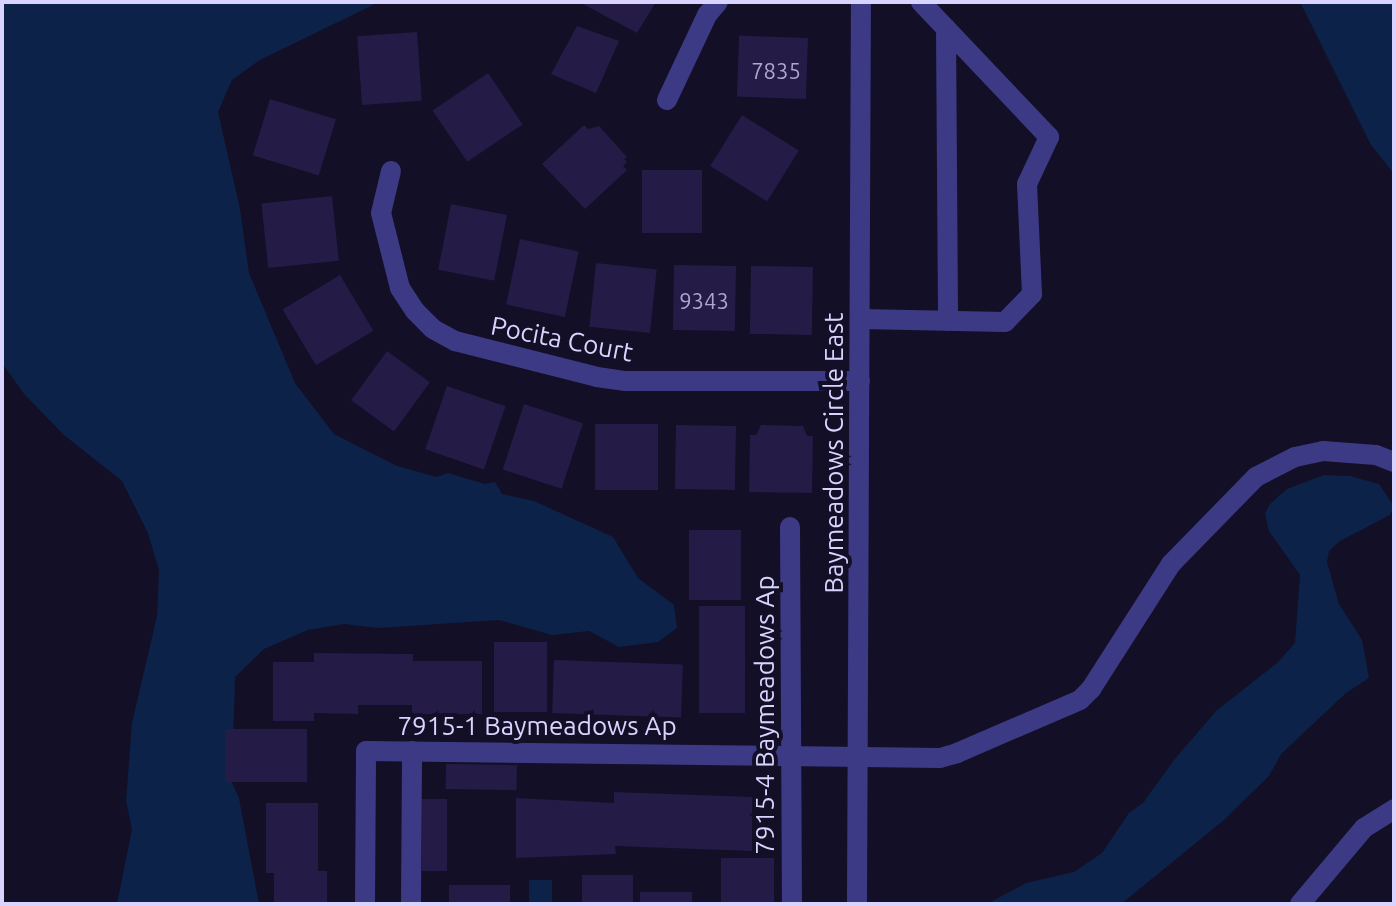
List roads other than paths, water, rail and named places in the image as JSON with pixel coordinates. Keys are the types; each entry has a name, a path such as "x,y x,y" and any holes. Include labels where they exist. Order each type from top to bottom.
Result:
{"street":[{"path":"667,100 707,15 718,2"},
{"name":"Baymeadows Circle East","path":"857,904 861,2"},
{"path":"861,319 1005,322 1032,294 1027,184 1049,137 921,2"},
{"path":"946,28 948,321"},
{"name":"Pocita Court","path":"391,171 381,213 400,288 433,329 455,341 539,364 626,381 860,381"},
{"name":"7915-1 Baymeadows Ap","path":"365,904 366,751 940,758 1067,708 1091,689 1171,564 1256,477 1304,453 1323,451 1376,455 1394,462"},
{"name":"7915-4 Baymeadows Ap","path":"790,527 792,904"},
{"path":"411,904 412,751"},
{"path":"1300,904 1364,828 1394,809"}],"water":[{"path":"2,2 379,2 260,60 232,80 218,112 240,209 249,273 295,383 334,434 397,466 437,477 448,473 485,484 495,482 502,494 534,501 613,537 638,578 674,605 677,628 658,642 619,647 589,631 552,635 499,620 378,628 344,624 308,630 264,649 235,677 232,783 239,798 259,904 117,904 132,829 126,801 132,723 157,616 159,570 148,533 122,481 64,435 24,394 2,363"},
{"path":"1300,2 1394,2 1394,174 1371,145"},
{"path":"1324,475 1350,476 1379,484 1394,506 1390,515 1340,541 1329,551 1327,562 1339,604 1362,640 1369,678 1346,693 1281,754 1269,776 1224,820 1121,904 987,904 1026,883 1074,872 1102,853 1129,813 1143,803 1174,760 1216,711 1277,663 1295,643 1300,575 1269,531 1265,514 1269,505 1287,489"},
{"path":"529,880 552,880 552,904 529,904"}]}
